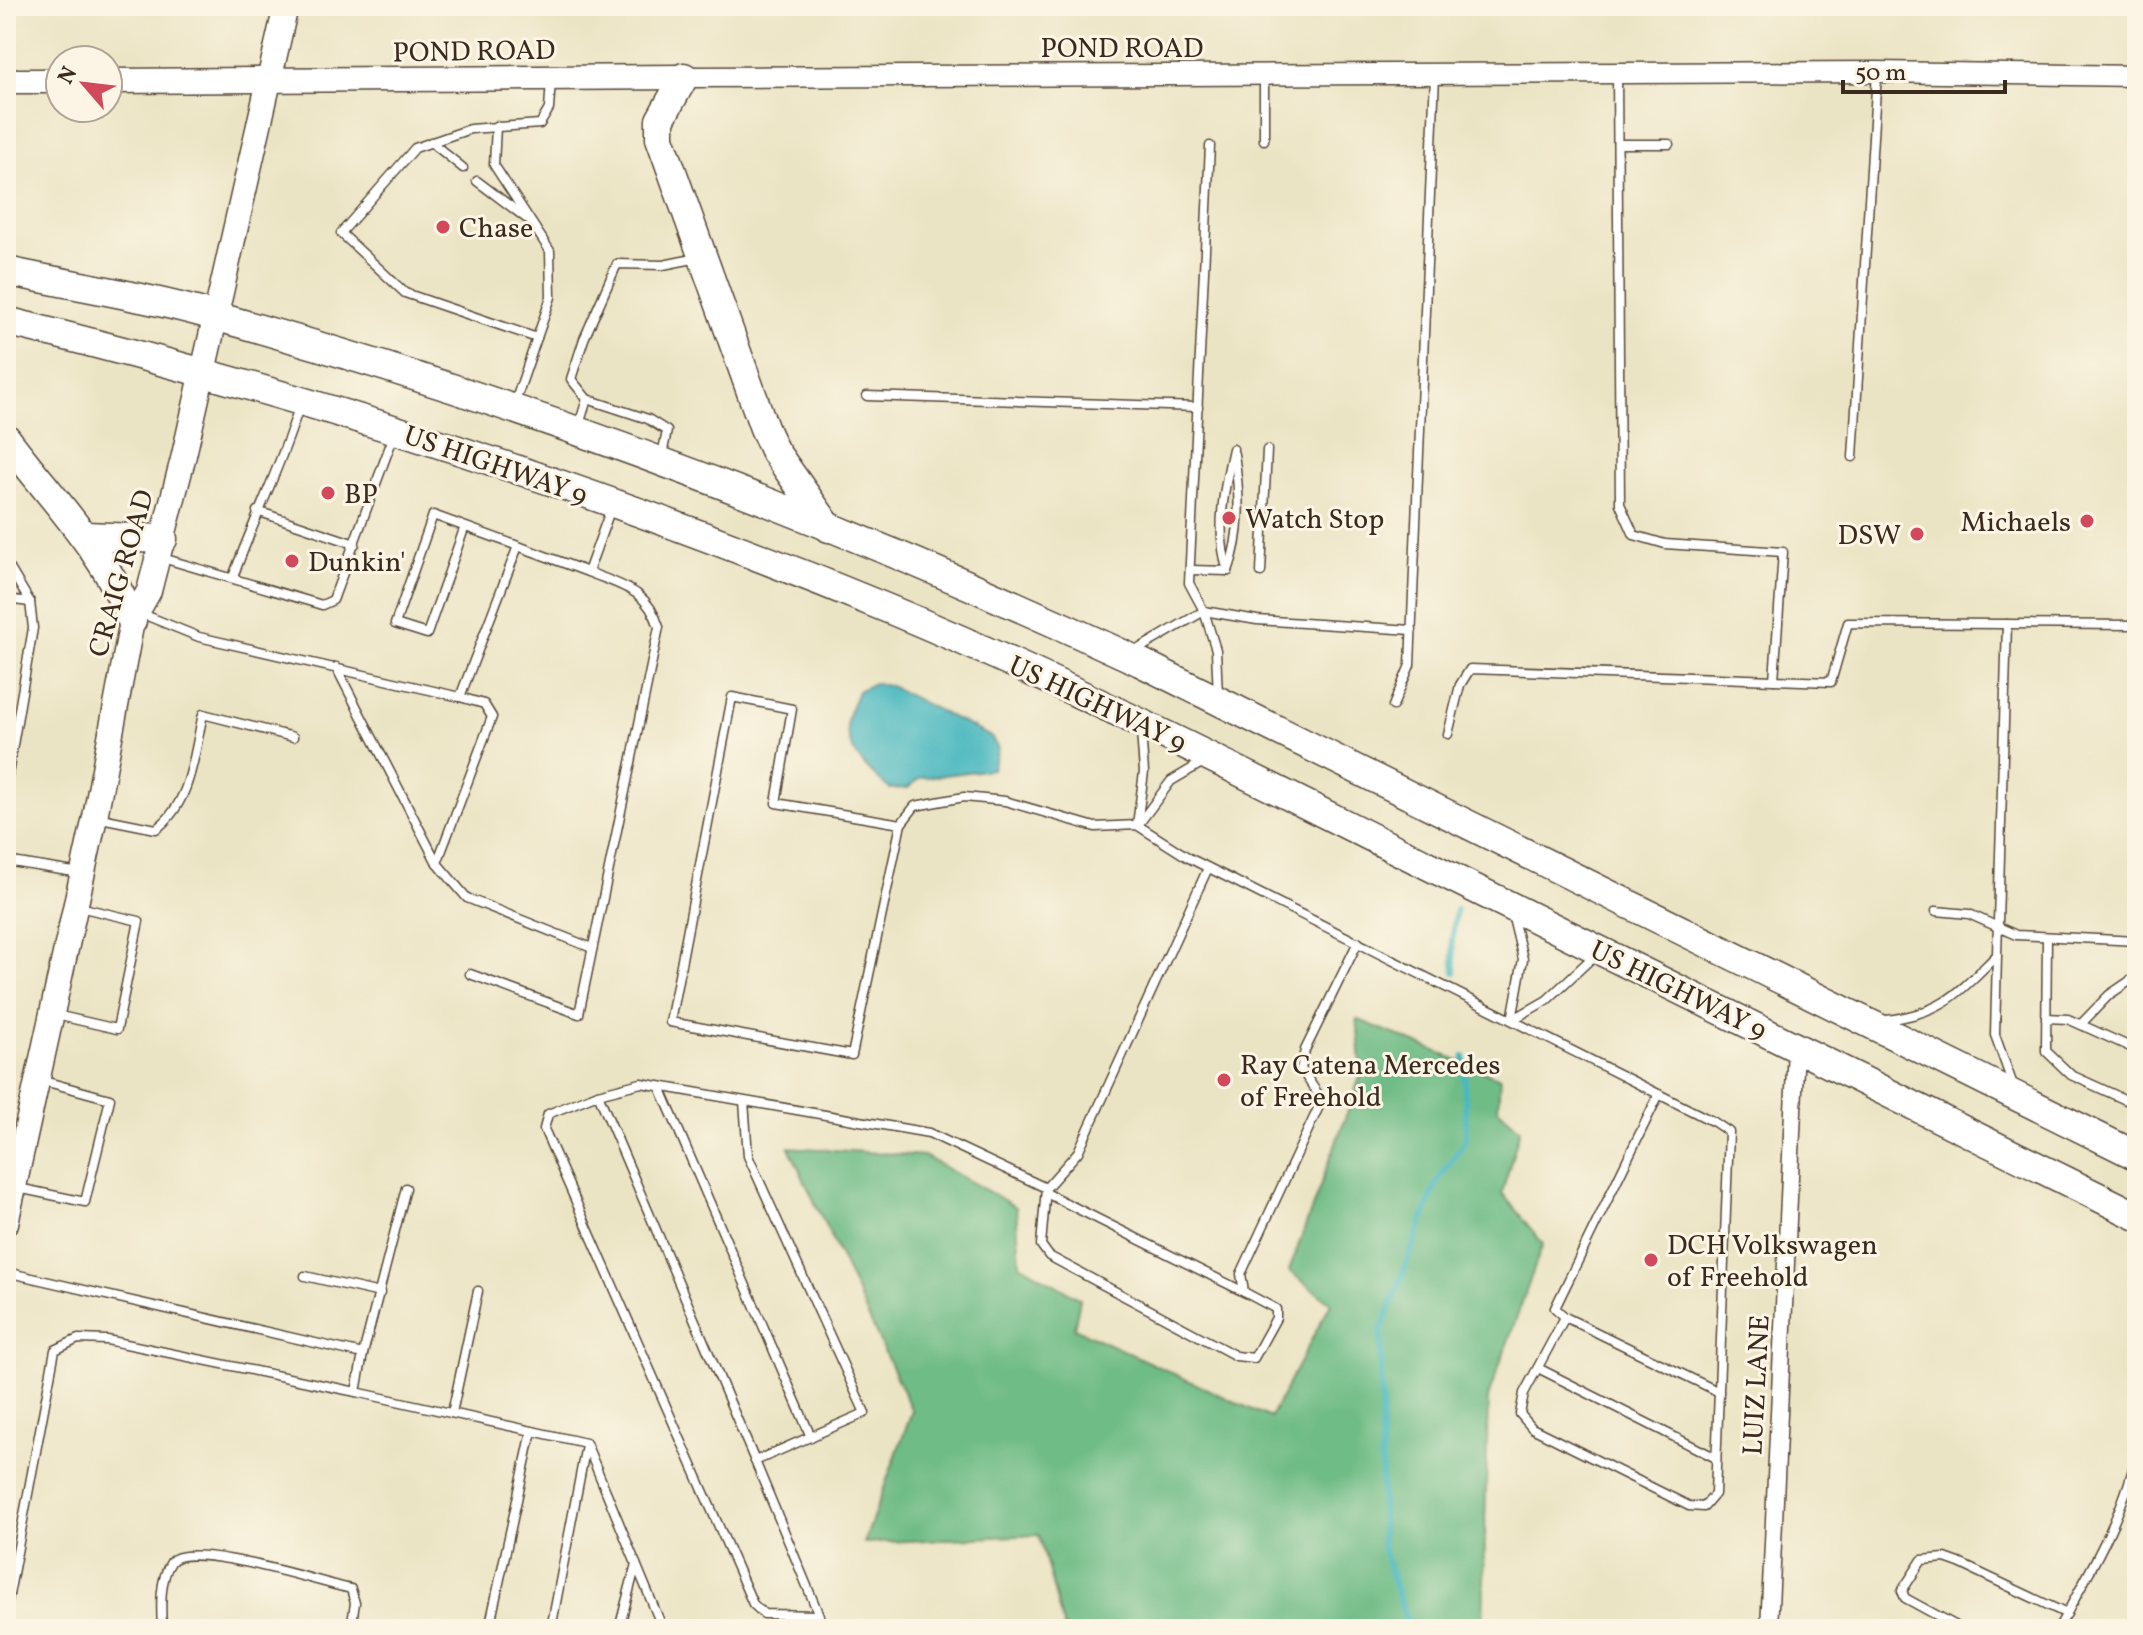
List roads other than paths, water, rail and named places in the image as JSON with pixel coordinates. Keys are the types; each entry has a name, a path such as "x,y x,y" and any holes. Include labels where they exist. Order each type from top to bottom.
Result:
{"highway":[{"path":"684,77 660,120 660,138 774,450 829,529"},
{"name":"US HIGHWAY 9","path":"6,271 218,317 513,410 752,494 829,529 1025,608 1126,655 2137,1156"},
{"name":"US HIGHWAY 9","path":"6,321 205,372 395,430 613,504 888,609 1140,722 2137,1216"},
{"path":"6,438 60,510 85,536 135,616"},
{"path":"85,536 161,548"}],"main road":[{"name":"CRAIG ROAD","path":"6,1223 95,817 135,616 149,591 205,372 286,6"},
{"name":"POND ROAD","path":"124,81 268,83 684,77"},
{"path":"6,81 44,81"}],"street":[{"name":"POND ROAD","path":"684,77 1877,72 2137,76"},
{"name":"LUIZ LANE","path":"1769,1629 1796,1047"}],"lane":[{"path":"1853,457 1877,72"},
{"path":"1617,74 1620,504 1634,535 1665,544 1783,552 1774,680"},
{"path":"1393,706 1410,665 1435,75"},
{"path":"1264,76 1264,140"},
{"path":"537,338 405,293 341,233 415,148 470,129 540,124 549,109 552,78"},
{"path":"496,126 494,165 550,251 551,297 513,410"},
{"path":"431,142 463,168"},
{"path":"1618,144 1669,144"},
{"path":"1210,146 1189,583 1204,611 1216,650 1219,700"},
{"path":"477,181 530,221"},
{"path":"660,462 667,431 648,419 587,399 571,379 584,339 617,264 663,265 703,257"},
{"path":"867,396 1198,407"},
{"path":"577,432 587,399"},
{"path":"233,577 257,511 280,466 302,400"},
{"path":"161,548 233,577 322,605 333,600 340,588 395,430"},
{"path":"1233,449 1238,518 1235,552 1228,571 1221,550 1224,486 1233,449"},
{"path":"1261,572 1267,450"},
{"path":"588,572 613,504"},
{"path":"257,511 355,544"},
{"path":"464,529 427,634 395,624 433,515 636,592 652,606 659,627 579,1014 470,974"},
{"path":"460,697 518,546"},
{"path":"6,562 30,602 33,628 10,743 6,786"},
{"path":"1190,570 1228,571"},
{"path":"6,599 30,602"},
{"path":"1126,655 1204,611 1257,620 1412,630"},
{"path":"135,616 199,637 484,704 492,717 437,863"},
{"path":"1448,734 1460,685 1470,669 1831,682 1848,623 2137,625"},
{"path":"2007,624 1995,1035 2018,1097"},
{"path":"336,667 437,863 467,898 592,948"},
{"path":"901,824 776,803 792,709 732,697 670,1022 852,1055 901,824 915,806 964,797 1005,801 1095,827 1137,825 1208,868 1729,1132 1715,1494 1704,1507 1689,1506 1532,1428 1520,1414 1524,1393 1565,1317"},
{"path":"95,817 156,829 170,819 184,793 203,714 293,737"},
{"path":"1137,825 1144,772 1140,722"},
{"path":"1137,825 1171,781 1211,758"},
{"path":"6,861 83,873"},
{"path":"598,1094 819,1615 764,1614 753,1604 544,1129 548,1114 598,1094 641,1083 929,1133 1046,1190 1276,1309 1276,1318 1254,1358 1236,1356 1049,1256 1041,1245 1046,1190 1078,1152 1208,868"},
{"path":"1510,905 1523,959 1512,1020"},
{"path":"52,1014 117,1029 139,921 75,906"},
{"path":"1936,911 1969,914 2016,935 2137,941"},
{"path":"2047,937 2046,1051 2071,1075 2137,1105"},
{"path":"1244,1292 1241,1274 1322,1100 1301,1069 1305,1050 1358,942"},
{"path":"1512,1020 1547,1000 1601,951"},
{"path":"1867,1023 1921,1016 1953,998 1997,955"},
{"path":"2081,1024 2109,995 2137,976"},
{"path":"2046,1018 2068,1019 2137,1050"},
{"path":"14,1187 85,1202 110,1099 38,1079"},
{"path":"660,1087 811,1437"},
{"path":"1659,1094 1555,1308 1565,1317 1719,1392"},
{"path":"744,1101 748,1156 865,1413 755,1461"},
{"path":"356,1392 406,1188"},
{"path":"6,1272 363,1354"},
{"path":"305,1276 380,1293"},
{"path":"452,1413 478,1291"},
{"path":"6,1611 55,1350 78,1339 107,1340 586,1443"},
{"path":"1538,1368 1716,1458"},
{"path":"489,1629 532,1431"},
{"path":"586,1443 663,1629"},
{"path":"551,1629 586,1443"},
{"path":"2058,1629 2107,1538 2131,1479 2137,1452"},
{"path":"162,1629 160,1598 171,1562 181,1554 215,1555 351,1589 355,1603 351,1629"},
{"path":"1962,1629 1905,1598 1902,1591 1922,1560 1945,1558 1959,1563 2067,1614"},
{"path":"619,1629 636,1563"}],"water":[{"path":"874,683 888,685 991,737 998,749 992,769 920,778 908,788 890,789 860,760 847,732 848,717 858,691"}],"waterway":[{"path":"1455,972 1452,941 1456,910"},
{"path":"1409,1629 1382,1547 1381,1331 1437,1182 1466,1139 1464,1057"}],"place":[{"name":"Chase","path":"443,227"},
{"name":"BP","path":"328,493"},
{"name":"Watch Stop","path":"1229,518"},
{"name":"Michaels","path":"2087,521"},
{"name":"DSW","path":"1917,534"},
{"name":"Dunkin'","path":"292,561"},
{"name":"Ray Catena Mercedes of Freehold","path":"1224,1080"},
{"name":"DCH Volkswagen of Freehold","path":"1651,1260"}]}
